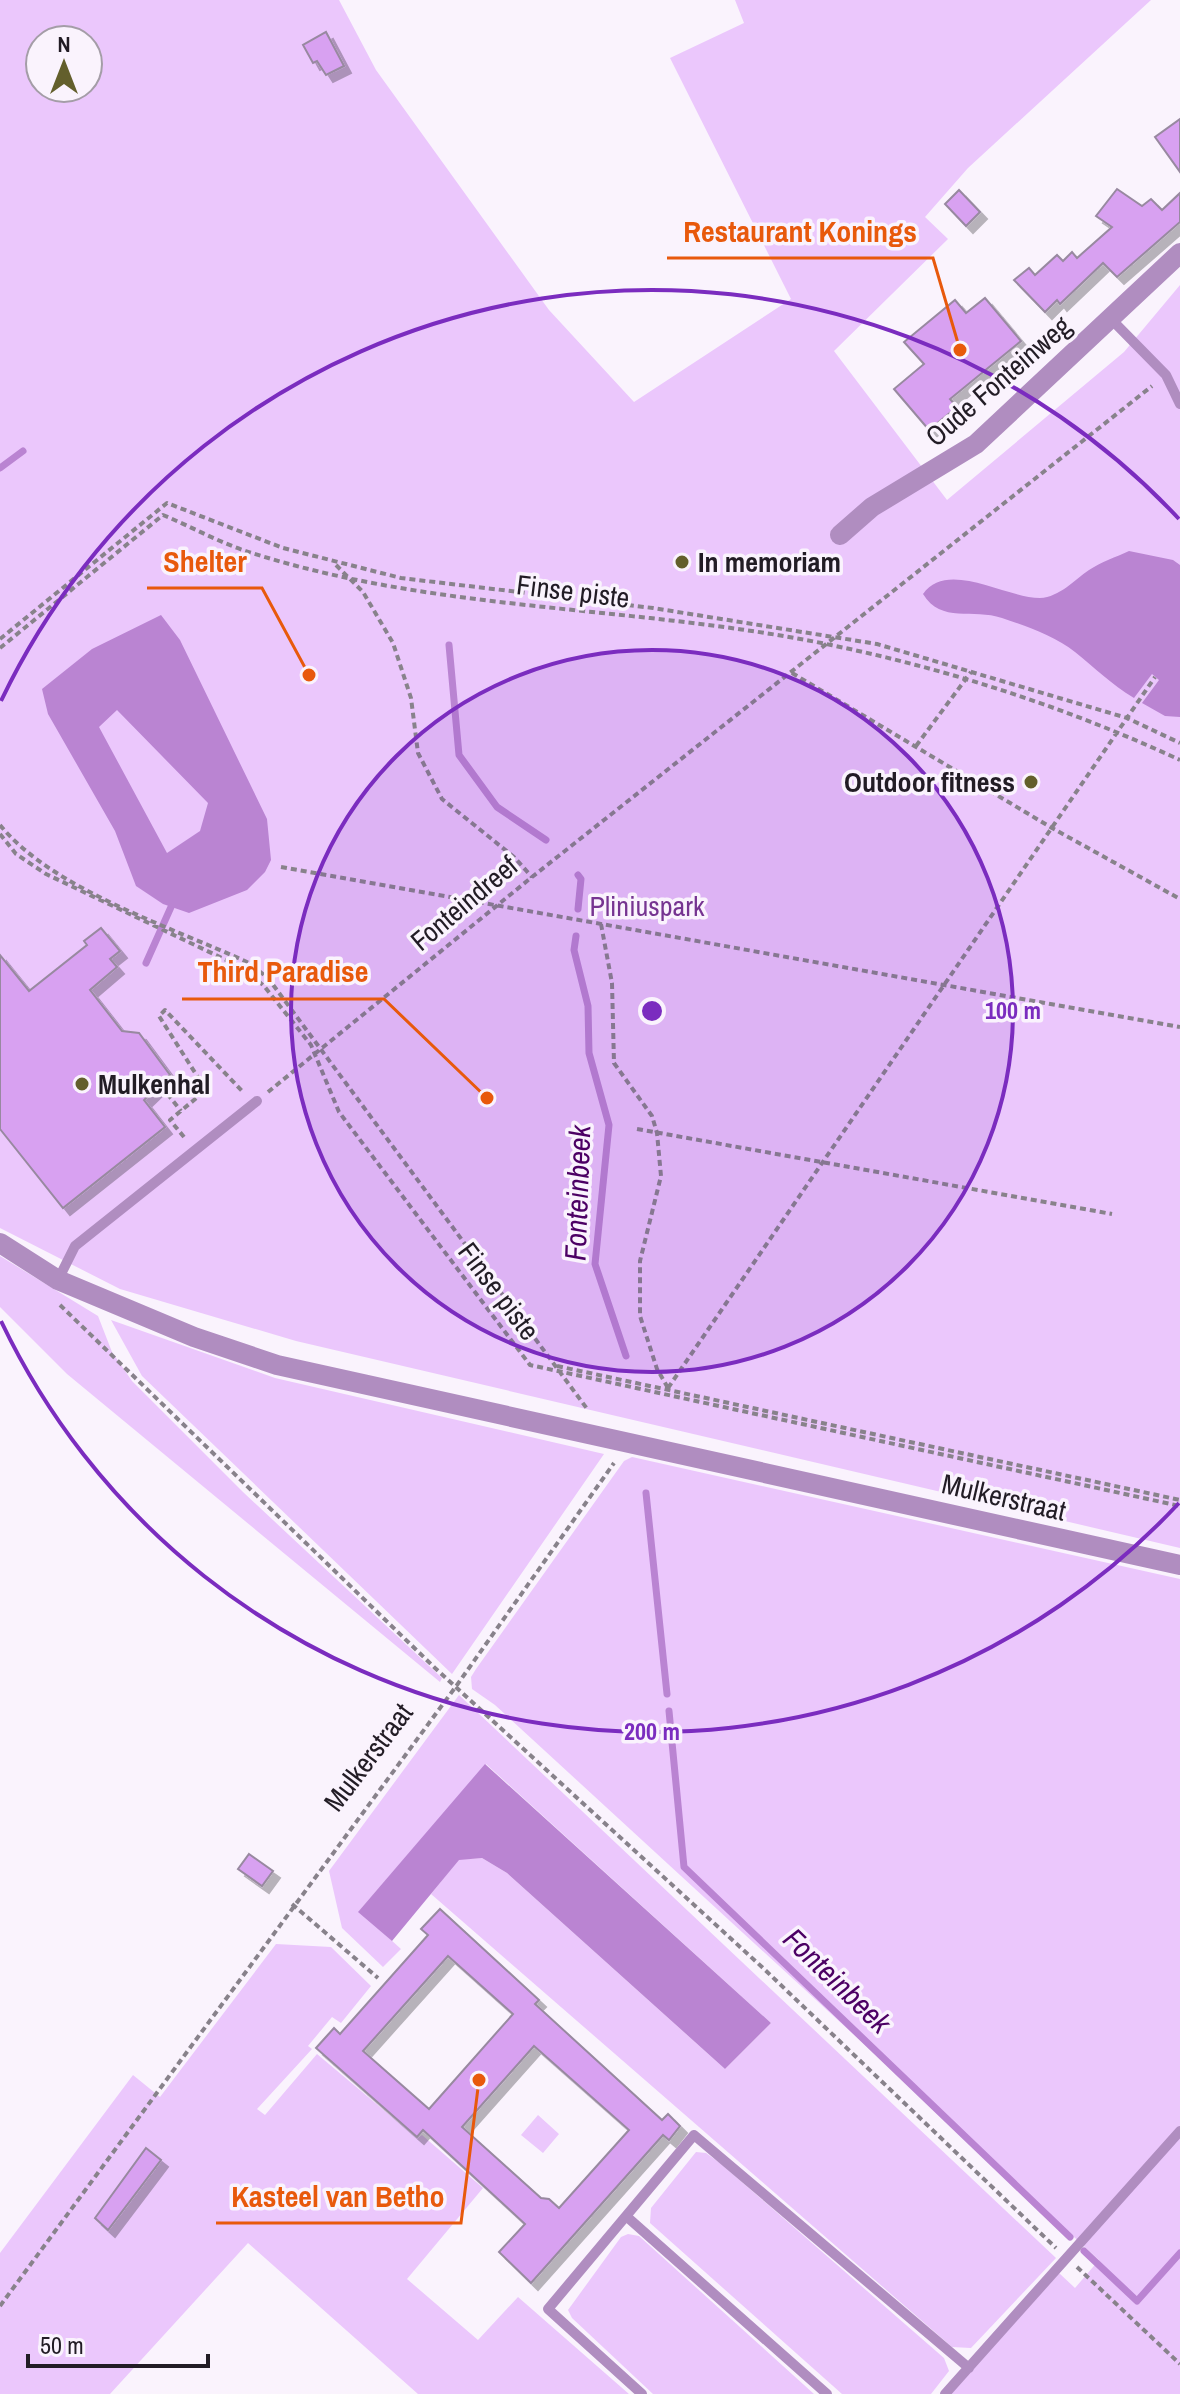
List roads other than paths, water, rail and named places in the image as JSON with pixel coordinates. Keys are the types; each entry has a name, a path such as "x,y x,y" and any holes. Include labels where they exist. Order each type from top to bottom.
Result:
{"street":[{"name":"Oude Fonteinweg","path":"840,535 872,507 976,444 1180,253"},
{"name":"Mulkerstraat","path":"0,1243 58,1280 194,1337 277,1365 1180,1565"}],"lane":[{"path":"1111,319 1172,378 1180,404"},
{"path":"58,1280 75,1246 256,1102"},
{"path":"945,2394 1180,2131"},
{"path":"642,2394 548,2309 694,2135 969,2368"},
{"path":"626,2216 827,2394"}],"waterway":[{"path":"0,468 23,451"},
{"name":"Fonteinbeek","path":"449,645 459,755 497,807 546,840"},
{"name":"Fonteinbeek","path":"578,875 581,879 578,909"},
{"path":"146,963 171,907"},
{"name":"Fonteinbeek","path":"576,936 574,950 588,1006 589,1053 609,1125 595,1264 626,1356"},
{"name":"Fonteinbeek","path":"646,1493 667,1694"},
{"name":"Fonteinbeek","path":"669,1711 684,1867 1070,2237"},
{"name":"Fonteinbeek","path":"1084,2251 1137,2301 1180,2253"}],"place":[{"name":"Restaurant Konings","path":"960,350"},
{"name":"In memoriam","path":"682,562"},
{"name":"Shelter","path":"309,675"},
{"name":"Outdoor fitness","path":"1031,782"},
{"name":"Mulkenhal","path":"82,1084"},
{"name":"Third Paradise","path":"487,1098"},
{"name":"Kasteel van Betho","path":"479,2080"}],"park label":[{"name":"Pliniuspark","path":"647,906"}]}
